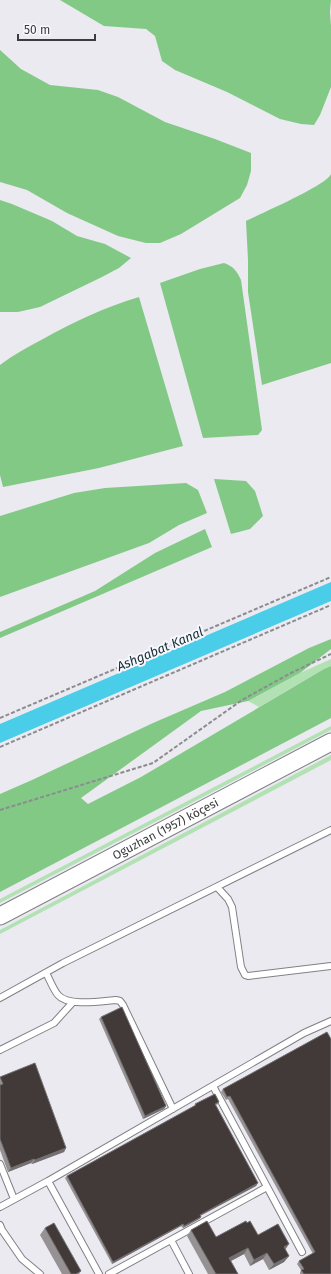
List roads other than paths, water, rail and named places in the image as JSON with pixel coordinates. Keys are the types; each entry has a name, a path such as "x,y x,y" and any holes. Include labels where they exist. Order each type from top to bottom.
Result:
{"main road":[{"name":"Oguzhan (1957) köçesi","path":"0,916 331,742"}],"lane":[{"path":"0,998 46,973 331,830"},
{"path":"217,887 228,899 232,907 241,967 245,975 248,976 331,966"},
{"path":"46,973 58,995 64,1000 74,1002 120,1001 173,1109"},
{"path":"0,1050 54,1023 74,1002"},
{"path":"0,1207 48,1181 304,1033 331,1021"},
{"path":"213,1086 302,1252"},
{"path":"0,1164 14,1199"},
{"path":"48,1181 99,1274"},
{"path":"109,1274 267,1187"},
{"path":"1,1229 22,1259 40,1274"},
{"path":"171,1240 189,1274"}],"water":[{"path":"331,582 331,601 0,743 0,724"}],"water label":[{"name":"Ashgabat Kanal","path":"160,649"}]}
